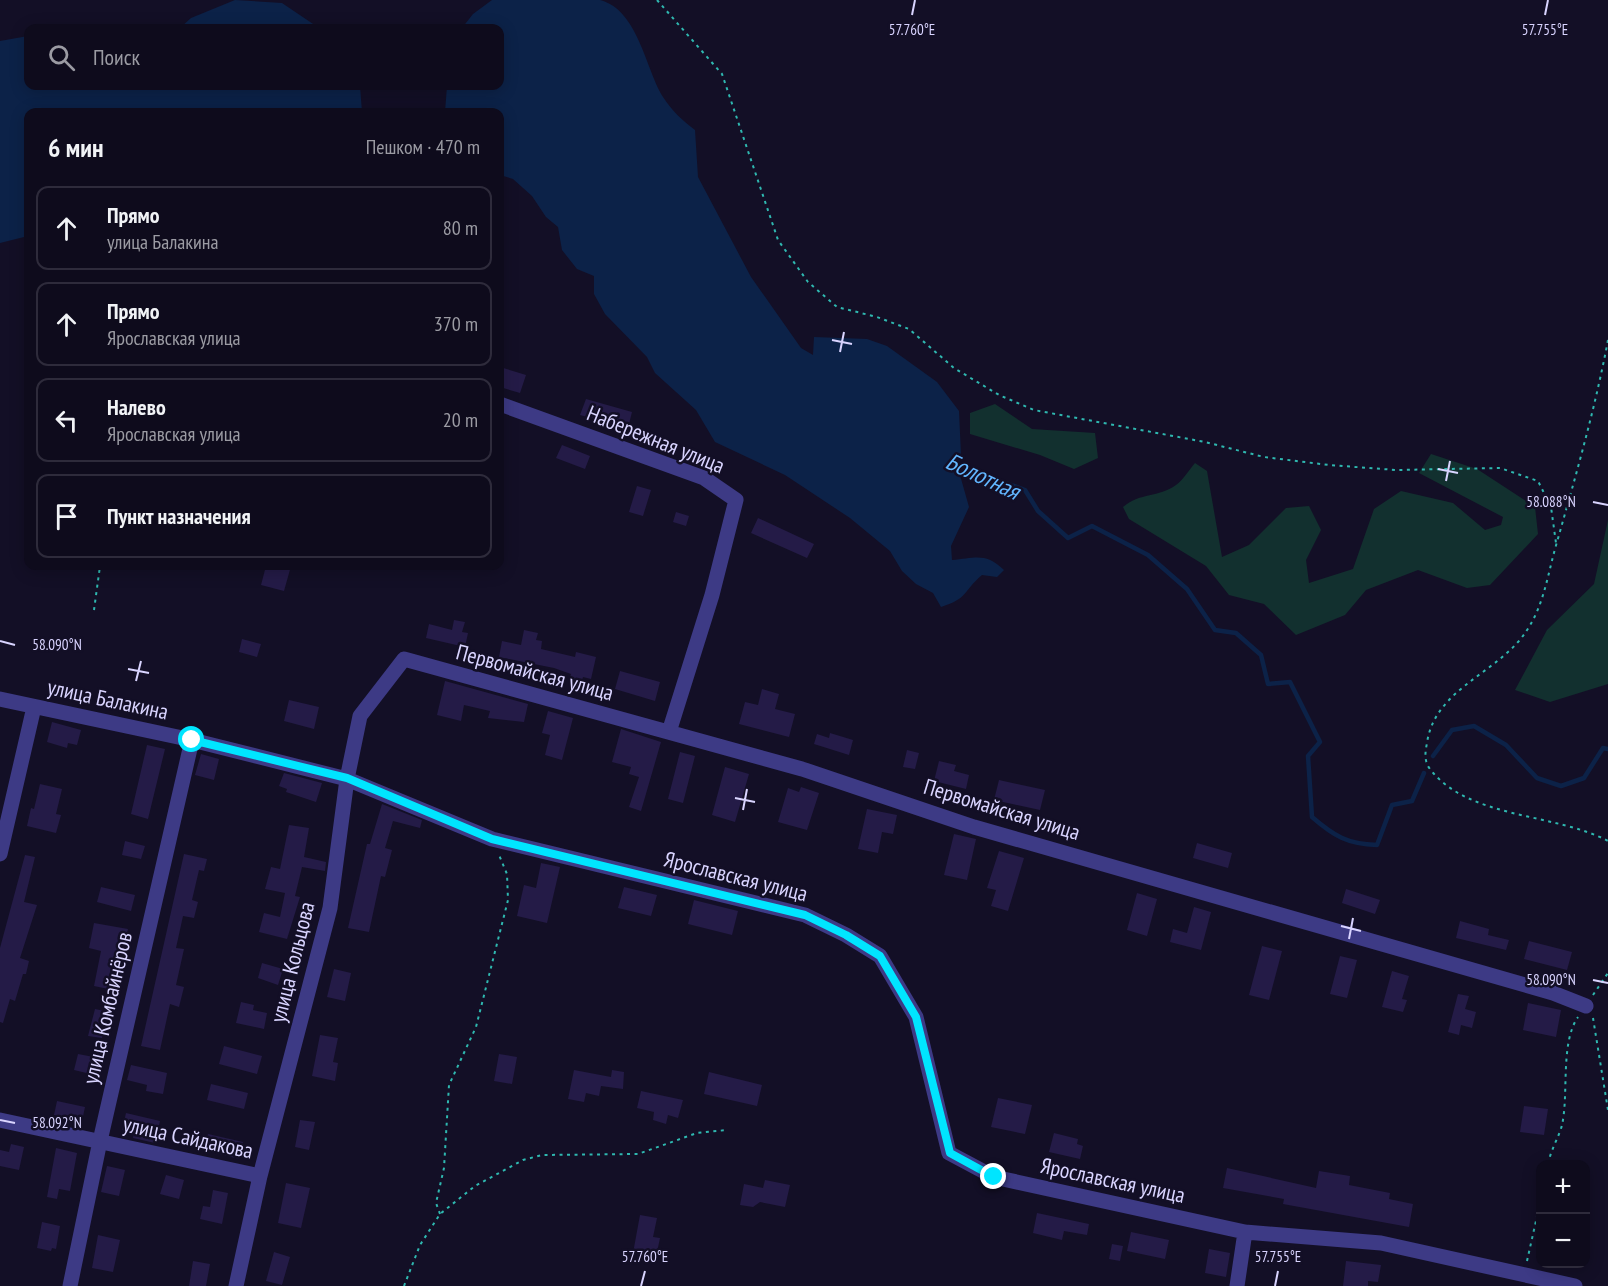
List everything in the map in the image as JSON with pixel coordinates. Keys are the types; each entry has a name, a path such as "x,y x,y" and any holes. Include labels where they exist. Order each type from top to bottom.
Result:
{"street":[{"name":"Набережная улица","path":"504,405 704,478 735,500 712,595 669,732"},
{"name":"Первомайская улица","path":"404,659 802,769 975,827 1309,921 1553,993 1586,1006"},
{"name":"улица Кольцова","path":"236,1286 260,1176 330,908 347,778 360,716 404,659"},
{"name":"улица Балакина","path":"0,699 192,740 347,778"},
{"path":"0,854 34,707"},
{"name":"улица Комбайнёров","path":"70,1286 100,1141 192,740"},
{"name":"Ярославская улица","path":"347,778 492,839 805,915 846,935 880,956 916,1017 950,1153 994,1177 1245,1232 1381,1243 1575,1286"},
{"name":"улица Сайдакова","path":"0,1120 260,1176"},
{"path":"1237,1286 1245,1232"}],"path":[{"path":"657,0 722,74 778,240 808,282 837,307 909,329 954,368 999,395 1034,410 1194,440 1264,457 1396,470 1500,468 1538,481 1551,507 1556,543"},
{"path":"1608,340 1594,408 1556,543 1541,608 1518,642 1452,696 1435,718 1429,726 1426,761 1444,782 1498,811 1553,821 1595,834 1608,841"},
{"path":"94,610 99,570"},
{"path":"440,1214 436,1203 444,1168 449,1085 476,1027 508,900 507,874 492,839"},
{"path":"1549,1160 1552,1146 1562,1126 1570,1035 1574,1023 1608,973"},
{"path":"1586,1006 1593,1019 1608,1110"},
{"path":"404,1286 420,1245 440,1214 475,1186 523,1160 542,1155 638,1154 697,1133 727,1130"},
{"path":"1520,1274 1528,1257 1538,1214"}],"green space":[{"path":"995,404 1032,429 1095,433 1098,458 1074,469 1040,455 970,434 970,413"},
{"path":"1431,454 1477,469 1535,507 1538,534 1490,585 1467,588 1418,570 1366,590 1345,615 1296,635 1264,604 1229,595 1206,566 1129,519 1123,507 1136,499 1163,492 1176,485 1195,463 1207,471 1222,557 1249,545 1286,508 1309,506 1321,530 1306,560 1309,583 1353,569 1374,509 1401,491 1453,503 1485,530 1501,525 1503,517 1419,473"},
{"path":"1608,520 1608,684 1550,702 1515,690 1547,630 1594,584"}],"water":[{"path":"235,0 282,3 313,24 184,24 191,18"},
{"path":"492,0 600,0 613,6 623,15 639,41 663,97 670,107 695,130 698,177 751,277 801,348 813,355 814,337 867,339 887,346 937,382 959,411 961,455 958,468 969,507 951,546 952,560 986,558 1004,570 997,577 982,575 956,601 941,607 933,593 916,584 902,571 890,551 850,518 785,475 715,442 696,410 655,373 647,357 605,314 594,294 594,276 577,269 562,250 558,227 546,217 532,196 513,179 504,176 504,108 445,108 447,90 504,90 504,24 465,24 473,14"},
{"path":"24,37 24,90 360,90 362,108 24,108 24,237 0,243 0,41"}],"building":[{"path":"504,368 526,375 520,393 504,388"},
{"path":"586,399 632,412 628,428 580,415"},
{"path":"562,445 590,456 585,469 556,458"},
{"path":"637,486 651,490 643,516 629,512"},
{"path":"676,512 689,516 686,526 673,522"},
{"path":"758,518 814,544 807,558 751,533"},
{"path":"265,570 290,570 284,591 261,585"},
{"path":"454,620 465,622 462,632 468,633 465,647 426,638 429,624 452,630"},
{"path":"524,630 538,633 536,640 542,641 541,649 575,657 576,652 596,657 591,679 583,677 581,684 569,681 571,674 554,668 499,657 502,641 521,645"},
{"path":"242,639 261,644 257,657 239,652"},
{"path":"620,671 660,682 655,701 615,689"},
{"path":"445,681 528,704 524,722 488,718 490,711 464,705 461,721 437,715"},
{"path":"762,689 779,694 775,709 795,714 789,737 739,724 745,702 758,705"},
{"path":"289,700 319,707 314,729 284,721"},
{"path":"548,711 573,718 562,760 545,755 550,735 542,733"},
{"path":"52,722 81,730 77,745 68,743 67,748 47,742"},
{"path":"621,729 661,742 641,811 629,807 639,777 629,774 631,767 612,762"},
{"path":"830,733 853,740 849,755 814,744 817,734 829,738"},
{"path":"147,745 165,749 148,819 131,814"},
{"path":"907,750 919,753 915,769 903,767"},
{"path":"680,752 695,756 683,803 668,799"},
{"path":"201,754 219,759 214,780 195,775"},
{"path":"939,761 956,765 954,771 969,775 966,789 934,781"},
{"path":"725,767 749,774 735,822 712,815"},
{"path":"284,773 322,783 316,802 286,792 287,789 279,786"},
{"path":"999,780 1045,790 1040,810 994,800"},
{"path":"40,784 62,789 56,814 61,815 56,833 27,826"},
{"path":"801,787 819,793 807,830 778,822 788,788 799,792"},
{"path":"382,804 422,820 420,828 393,821 385,848 392,850 385,877 381,876 369,932 348,928 367,844 370,844"},
{"path":"867,809 897,815 893,834 882,832 878,853 858,849"},
{"path":"289,825 309,828 304,857 326,862 325,871 302,867 295,896 300,897 287,939 259,932 264,913 280,917 285,893 265,889 271,867 280,869"},
{"path":"954,834 976,839 967,880 944,875"},
{"path":"125,841 145,846 141,859 122,855"},
{"path":"1197,843 1232,853 1228,868 1193,858"},
{"path":"999,851 1024,858 1008,911 991,906 996,890 987,888"},
{"path":"184,854 207,859 204,871 199,870 192,900 198,902 194,918 183,916 176,948 184,949 176,985 184,987 179,1007 170,1004 160,1050 141,1046"},
{"path":"25,855 35,857 24,902 37,905 20,958 29,961 26,974 23,974 15,1001 10,999 3,1023 0,1022 0,948"},
{"path":"541,863 560,867 547,923 517,916 524,885 536,888"},
{"path":"101,887 135,895 131,911 97,902"},
{"path":"624,887 657,895 651,916 618,908"},
{"path":"1346,889 1380,900 1375,914 1342,903"},
{"path":"1137,893 1157,899 1147,936 1127,930"},
{"path":"694,900 738,911 732,935 688,924"},
{"path":"1194,907 1211,912 1201,950 1170,942 1173,929 1187,933"},
{"path":"1460,921 1489,929 1488,935 1509,940 1506,950 1456,938"},
{"path":"94,923 128,929 113,990 94,986 101,951 89,948"},
{"path":"1529,941 1572,952 1567,970 1524,959"},
{"path":"1262,946 1282,951 1269,1000 1249,995"},
{"path":"1340,956 1357,960 1347,998 1330,994"},
{"path":"262,963 283,969 278,985 258,978"},
{"path":"334,969 351,973 345,1001 327,997"},
{"path":"1392,971 1409,976 1402,999 1407,1000 1403,1012 1382,1007"},
{"path":"1458,994 1469,996 1465,1009 1476,1012 1472,1028 1461,1025 1459,1035 1448,1032"},
{"path":"241,1002 254,1005 253,1010 267,1013 264,1029 236,1023"},
{"path":"1528,1003 1561,1010 1556,1037 1523,1030"},
{"path":"95,1009 109,1012 102,1038 88,1036"},
{"path":"320,1035 338,1038 333,1062 338,1063 335,1081 312,1076"},
{"path":"224,1046 262,1056 257,1074 219,1064"},
{"path":"78,1054 99,1058 95,1075 74,1070"},
{"path":"499,1054 517,1057 512,1084 494,1081"},
{"path":"131,1065 167,1073 163,1094 146,1091 147,1085 127,1080"},
{"path":"574,1070 611,1077 612,1070 624,1072 623,1089 601,1086 599,1096 586,1093 584,1102 568,1099"},
{"path":"709,1072 762,1085 757,1106 704,1094"},
{"path":"211,1084 248,1093 244,1109 207,1100"},
{"path":"641,1091 683,1100 678,1118 668,1115 666,1124 653,1120 654,1112 637,1108"},
{"path":"998,1098 1032,1105 1025,1134 991,1127"},
{"path":"57,1101 85,1107 82,1121 54,1115"},
{"path":"1524,1106 1548,1109 1544,1135 1520,1132"},
{"path":"126,1113 160,1121 155,1143 133,1138 134,1133 122,1130"},
{"path":"300,1120 315,1122 309,1150 295,1147"},
{"path":"1054,1133 1078,1139 1077,1144 1083,1146 1080,1159 1049,1152"},
{"path":"208,1134 243,1142 239,1159 204,1150"},
{"path":"11,1144 24,1147 19,1170 0,1166 0,1150 9,1152"},
{"path":"56,1148 77,1153 70,1191 59,1189 57,1199 47,1197"},
{"path":"107,1166 125,1170 119,1196 101,1192"},
{"path":"1227,1168 1316,1188 1319,1171 1350,1176 1349,1185 1390,1193 1389,1199 1413,1204 1409,1227 1283,1204 1284,1199 1223,1188"},
{"path":"166,1175 184,1180 179,1199 160,1194"},
{"path":"765,1180 790,1185 785,1207 760,1202 753,1207 740,1205 744,1184 763,1188"},
{"path":"286,1183 310,1188 301,1228 278,1223"},
{"path":"213,1190 228,1193 222,1224 200,1219 203,1206 210,1207"},
{"path":"1037,1213 1089,1224 1087,1235 1064,1231 1062,1240 1033,1233"},
{"path":"640,1215 657,1218 653,1237 660,1238 656,1257 633,1253"},
{"path":"42,1222 60,1226 56,1249 52,1248 51,1251 37,1248"},
{"path":"1131,1232 1169,1240 1165,1259 1127,1251"},
{"path":"98,1235 120,1240 113,1272 92,1268"},
{"path":"1112,1244 1123,1246 1120,1261 1109,1259"},
{"path":"1209,1249 1230,1253 1226,1277 1205,1273"},
{"path":"274,1252 290,1257 282,1285 266,1281"},
{"path":"193,1261 210,1264 206,1286 189,1286"},
{"path":"1346,1261 1381,1265 1378,1282 1368,1281 1368,1286 1343,1286"}],"waterway":[{"name":"Болотная","path":"953,464 1025,490 1038,511 1068,538 1092,526 1148,555 1187,589 1215,630 1236,633 1261,655 1268,684 1290,682 1320,742 1308,756 1312,817 1334,834 1349,841 1377,845 1392,805 1412,801 1424,773"},
{"name":"Болотная","path":"1433,756 1452,730 1474,726 1506,745 1537,778 1561,786 1584,778 1603,748 1608,749"}],"route":[{"path":"192,740 347,778 492,839 805,915 846,935 880,956 916,1017 950,1153 994,1177"}]}
